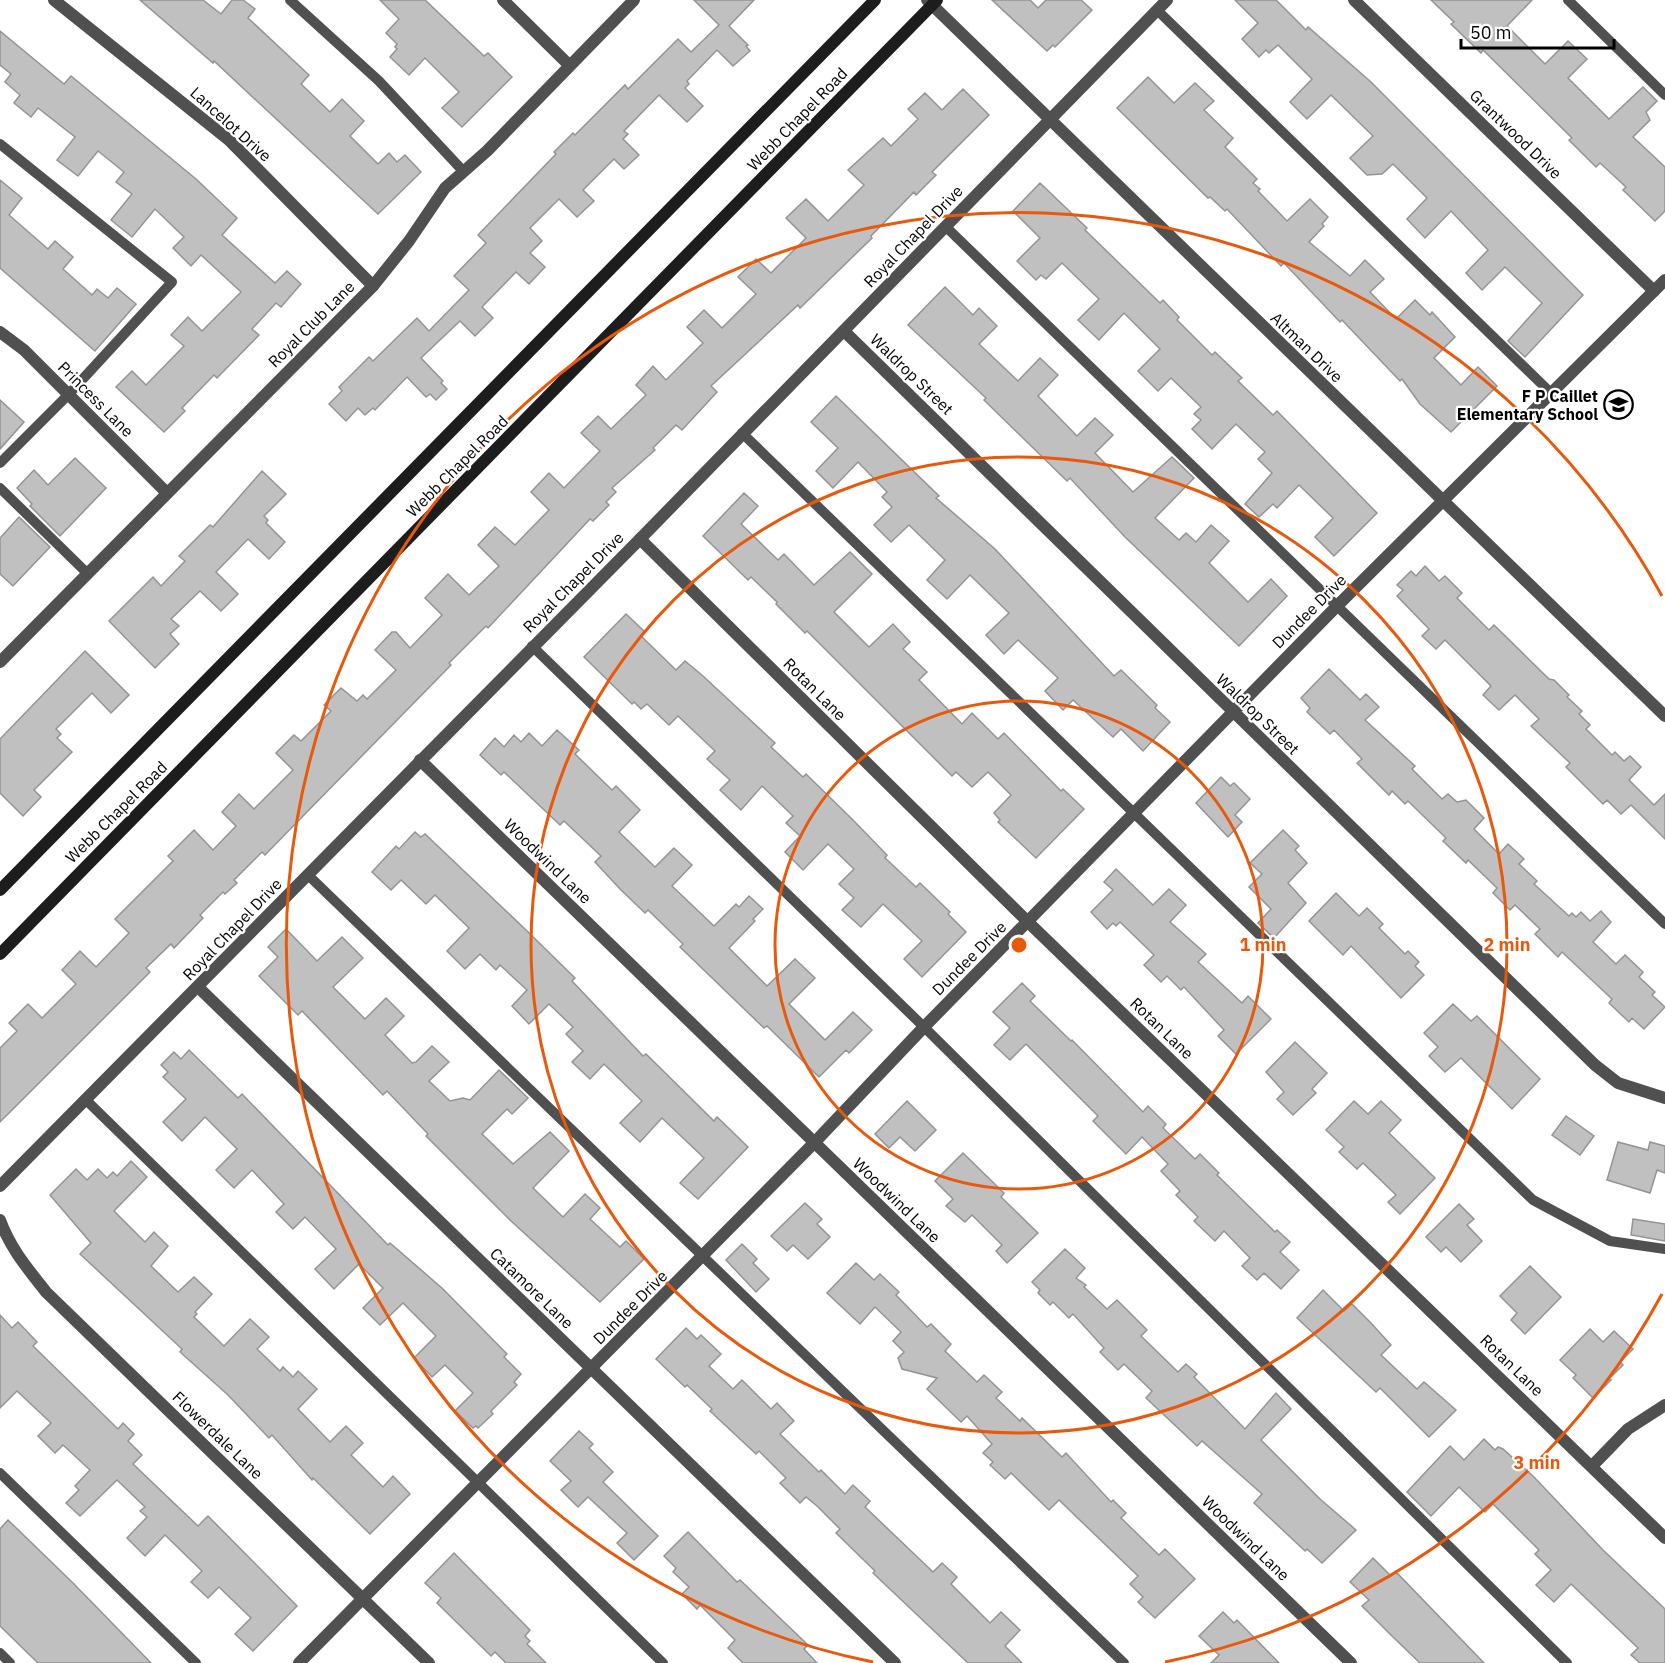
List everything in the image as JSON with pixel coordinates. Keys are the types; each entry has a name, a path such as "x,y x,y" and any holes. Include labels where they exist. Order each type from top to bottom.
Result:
{"main road":[{"name":"Webb Chapel Road","path":"0,890 876,0"},
{"name":"Webb Chapel Road","path":"0,954 932,2"}],"street":[{"name":"Lancelot Drive","path":"54,0 229,140 373,285"},
{"path":"503,0 569,65"},
{"name":"Royal Club Lane","path":"0,662 373,285 409,241 445,188 464,172 634,0"},
{"name":"Royal Chapel Drive","path":"0,1186 640,539 1167,0"},
{"name":"Grantwood Drive","path":"1354,0 1654,291"},
{"name":"Altman Drive","path":"932,2 1665,716"},
{"name":"Dundee Drive","path":"298,1663 479,1484 1337,606 1665,280"},
{"name":"Waldrop Street","path":"844,330 1595,1065 1618,1083 1665,1098"},
{"name":"Princess Lane","path":"0,332 24,351 166,492"},
{"name":"Rotan Lane","path":"640,539 1028,922 1593,1465 1665,1538"},
{"name":"Woodwind Lane","path":"420,759 1351,1663"},
{"name":"Catamore Lane","path":"198,987 895,1663"},
{"name":"Flowerdale Lane","path":"0,1220 6,1236 21,1260 46,1292 429,1663"},
{"path":"1593,1465 1628,1430 1665,1405"}],"lane":[{"path":"290,0 379,81 464,172"},
{"path":"1568,0 1665,95"},
{"path":"1157,10 1552,394"},
{"path":"0,144 172,282 68,395 0,463"},
{"path":"945,226 1665,924"},
{"path":"742,433 1533,1200 1610,1241 1665,1249"},
{"path":"0,488 87,573"},
{"path":"532,646 924,1027 1567,1663"},
{"path":"308,875 1124,1663"},
{"path":"86,1100 663,1663"},
{"path":"0,1473 196,1663"},
{"path":"0,1653 10,1663"}],"building":[{"path":"140,0 203,0 221,14 232,0 243,0 255,9 248,18 309,75 301,84 330,112 342,99 364,121 350,136 378,164 389,153 397,162 405,155 421,172 378,214 214,61 213,63"},
{"path":"380,0 425,0 484,56 488,53 512,77 462,127 442,108 459,92 425,58 409,75 390,57 397,49 395,47 397,44 386,33 399,19"},
{"path":"694,0 754,0 729,26 748,45 746,46 750,51 733,66 717,50 687,81 689,84 685,88 703,106 687,122 659,95 624,131 628,134 623,139 639,155 624,169 614,159 583,190 594,201 577,217 559,199 530,228 542,241 530,253 545,267 529,284 516,272 482,307 493,318 475,336 460,321 421,358 443,381 441,383 447,389 436,400 430,394 426,397 407,377 375,410 373,408 365,415 358,408 346,421 329,404 342,391 339,387 369,357 373,361 417,318 429,331 469,290 454,276 486,243 478,235 556,154 554,152 573,133 575,135 625,85 628,89 678,39 691,52 719,25"},
{"path":"992,0 1030,0 1038,8 1046,0 1081,0 1092,10 1055,47 1053,45 1047,51"},
{"path":"1235,0 1276,0 1306,30 1308,27 1371,82 1583,295 1525,357 1508,341 1542,303 1505,267 1482,290 1466,273 1488,250 1451,211 1425,238 1407,219 1427,198 1393,164 1382,174 1367,175 1350,158 1373,136 1331,95 1307,119 1290,102 1312,79 1278,45 1269,53 1266,50 1259,57 1242,39 1258,23"},
{"path":"1431,0 1532,0 1507,26 1545,64 1568,41 1587,59 1568,78 1609,119 1643,87 1657,101 1646,112 1650,120 1633,137 1665,167 1665,211 1655,221 1623,190 1626,187 1600,163 1596,167 1569,140 1572,138 1483,50 1481,53 1451,24 1454,22"},
{"path":"0,31 64,84 71,76 196,179 237,218 222,235 275,283 287,271 301,284 281,307 276,303 252,329 259,335 217,378 214,375 182,408 185,411 164,432 116,387 132,371 146,385 184,346 171,335 188,317 202,331 241,292 201,255 191,266 173,248 184,237 155,209 132,237 111,220 132,194 116,182 124,172 98,151 78,176 57,160 75,137 38,108 31,117 14,103 20,95 5,82 11,74 0,65"},
{"path":"1148,77 1174,103 1195,83 1214,101 1204,110 1233,138 1225,147 1257,179 1253,183 1260,189 1258,191 1287,221 1310,199 1328,217 1322,224 1324,226 1309,242 1350,276 1365,260 1384,279 1370,292 1396,319 1415,300 1430,315 1432,312 1455,337 1434,358 1461,385 1478,367 1497,386 1451,432 1420,404 1402,379 1400,381 1284,263 1281,266 1227,209 1225,211 1210,197 1208,198 1117,108"},
{"path":"963,89 989,115 932,172 936,175 916,195 914,192 871,236 872,238 800,308 798,305 711,386 717,392 682,430 676,425 653,448 655,450 612,488 616,492 606,502 609,505 593,521 590,519 488,628 486,626 449,663 451,665 265,855 262,852 234,880 237,883 225,894 223,892 200,915 203,918 174,948 171,944 146,968 150,972 0,1122 0,1048 17,1031 9,1023 28,1004 42,1018 76,984 62,970 80,951 96,967 129,933 115,919 173,861 168,856 194,830 213,850 236,826 222,812 239,794 254,809 293,770 276,753 294,735 301,741 331,711 324,705 341,688 357,701 363,695 367,699 396,670 375,650 392,632 396,632 410,648 442,615 425,598 448,574 469,595 499,566 478,545 495,527 515,545 549,510 531,492 549,473 564,488 600,451 581,433 598,416 611,429 646,395 636,385 653,366 666,380 703,343 687,327 704,310 722,328 756,294 738,277 756,259 771,273 806,238 786,218 806,199 828,221 864,185 848,170 883,138 891,146 918,119 908,109 925,93 942,110"},
{"path":"0,180 22,198 9,215 48,249 55,241 73,257 63,269 92,295 97,289 108,298 117,288 136,304 95,351 0,268"},
{"path":"1040,183 1160,303 1163,300 1179,317 1177,320 1212,355 1215,352 1242,378 1238,381 1273,415 1277,411 1377,513 1334,556 1315,537 1333,518 1299,485 1277,508 1273,504 1259,517 1245,504 1272,473 1258,459 1265,452 1236,424 1212,449 1192,429 1201,420 1194,414 1201,407 1171,378 1158,391 1138,371 1160,349 1124,313 1099,340 1078,320 1099,299 1062,263 1046,279 1041,275 1036,280 1017,261 1040,238 1013,211"},
{"path":"945,287 973,315 979,308 997,326 979,344 1018,381 1040,358 1058,375 1038,396 1077,436 1095,418 1113,435 1095,453 1133,492 1172,457 1194,478 1155,518 1179,540 1186,533 1196,542 1211,525 1229,541 1209,563 1248,602 1271,579 1287,596 1239,646 1125,537 1070,478 1067,481 984,400 986,398 908,325"},
{"path":"836,396 939,496 936,498 995,549 1114,676 1121,670 1157,705 1155,708 1170,722 1143,751 1121,729 1113,737 1073,700 1063,710 1045,691 1058,678 1018,640 1004,654 986,635 1009,613 970,575 947,599 927,580 945,560 909,525 891,542 874,525 892,507 882,497 887,492 858,462 833,488 816,471 838,448 811,422"},
{"path":"0,400 24,422 0,449"},
{"path":"75,458 106,488 60,536 30,506 32,504 17,488 34,470 48,485"},
{"path":"262,471 286,494 264,516 268,520 266,523 285,542 269,559 248,539 216,572 238,594 221,611 200,591 171,619 179,626 170,634 179,644 155,668 109,621 153,577 161,586 185,561 179,556 210,525 213,527"},
{"path":"744,493 758,506 741,524 778,560 784,554 814,585 850,552 872,574 834,612 869,647 893,624 910,642 903,649 927,672 919,680 962,724 972,713 998,739 1004,733 1061,791 1063,789 1084,809 1036,858 998,822 1000,820 994,813 1011,795 988,772 972,787 956,772 952,776 807,631 805,633 776,604 777,602 751,577 748,580 703,536"},
{"path":"19,517 50,547 13,586 0,574 0,538"},
{"path":"1425,566 1439,581 1445,576 1462,593 1457,598 1489,630 1494,625 1549,679 1554,680 1569,695 1567,697 1582,711 1579,714 1590,725 1586,729 1612,755 1615,752 1624,761 1630,756 1641,767 1629,780 1654,805 1665,794 1665,839 1631,805 1621,814 1607,800 1603,804 1566,767 1570,763 1531,726 1539,719 1515,695 1499,710 1483,695 1491,686 1445,640 1436,649 1422,636 1429,629 1397,596 1403,590 1397,585 1411,571 1416,576"},
{"path":"626,614 645,632 641,636 676,670 685,661 703,676 775,743 771,747 803,777 806,774 852,819 887,855 885,858 916,887 920,883 950,912 948,914 966,932 922,977 904,959 922,941 883,904 861,927 842,910 854,898 839,884 854,869 828,844 803,870 785,852 800,836 786,823 793,816 762,786 741,810 720,790 730,780 707,759 715,751 678,716 669,725 647,704 641,709 634,702 632,704 584,657"},
{"path":"85,651 129,695 111,713 92,693 56,729 61,734 57,738 72,752 34,790 41,797 23,816 0,793 0,739"},
{"path":"1329,669 1360,700 1366,694 1379,707 1365,720 1415,766 1412,769 1442,799 1448,794 1457,802 1466,800 1484,818 1474,829 1499,854 1508,844 1524,859 1519,864 1537,881 1534,884 1569,916 1572,913 1576,917 1581,912 1590,921 1601,911 1611,922 1593,942 1616,964 1625,955 1643,972 1639,977 1655,992 1652,995 1665,1007 1644,1029 1632,1018 1629,1022 1609,1003 1612,999 1562,952 1558,957 1535,934 1540,929 1515,905 1510,910 1493,893 1497,888 1468,860 1466,863 1443,841 1446,838 1408,801 1405,804 1392,791 1389,795 1357,763 1362,759 1334,730 1330,734 1307,712 1310,708 1301,698"},
{"path":"557,730 579,750 575,754 612,790 616,786 640,810 619,832 655,867 674,848 692,865 672,886 714,926 736,904 739,907 749,896 763,909 753,919 755,921 729,948 767,986 795,959 815,978 789,1004 825,1040 853,1012 872,1030 849,1053 846,1050 819,1077 680,947 683,944 648,910 645,913 620,889 595,862 601,856 564,821 560,825 504,772 501,775 480,755 495,738 504,747 514,735 521,742 529,733 542,746"},
{"path":"1221,777 1230,786 1234,783 1250,799 1235,815 1242,822 1228,837 1196,803"},
{"path":"1283,830 1299,846 1295,850 1307,863 1288,883 1306,903 1274,938 1258,923 1271,909 1249,887 1262,874 1250,863"},
{"path":"415,832 421,837 425,834 575,978 572,981 643,1056 646,1054 714,1121 717,1117 748,1147 698,1199 680,1183 704,1158 662,1118 640,1142 620,1123 642,1101 604,1064 590,1079 572,1062 583,1051 566,1034 573,1027 549,1004 529,1024 512,1006 527,990 500,965 496,970 480,954 465,969 447,951 469,928 435,895 426,904 401,880 391,890 372,872 396,846 399,849"},
{"path":"1116,869 1153,905 1169,889 1186,905 1170,922 1206,954 1198,962 1242,1003 1248,996 1271,1019 1236,1054 1218,1036 1224,1030 1184,987 1181,990 1167,976 1161,982 1144,965 1154,955 1120,922 1116,926 1113,923 1107,929 1091,912 1113,890 1104,882"},
{"path":"1336,893 1359,916 1367,908 1383,924 1379,928 1405,954 1408,951 1419,962 1415,966 1424,975 1401,998 1351,946 1343,955 1309,921"},
{"path":"286,929 317,961 342,937 363,958 333,987 365,1019 386,998 404,1016 385,1035 412,1063 416,1062 432,1046 449,1062 429,1081 450,1101 463,1098 470,1100 499,1070 528,1098 512,1114 507,1109 482,1134 513,1164 550,1132 569,1151 533,1188 563,1217 585,1194 600,1208 590,1219 620,1247 626,1241 644,1259 600,1302 511,1221 426,1136 428,1134 387,1091 383,1095 302,1011 298,1015 259,976 278,957 268,947"},
{"path":"1022,983 1035,996 1030,1001 1143,1112 1148,1106 1166,1124 1163,1128 1195,1159 1200,1154 1219,1173 1217,1175 1275,1232 1277,1230 1290,1242 1280,1252 1299,1270 1281,1289 1264,1273 1257,1280 1242,1266 1250,1258 1224,1231 1215,1241 1194,1221 1198,1217 1176,1195 1180,1191 1161,1171 1168,1164 1142,1137 1126,1154 1093,1121 1098,1116 1026,1044 1010,1060 994,1045 1010,1028 993,1012"},
{"path":"1453,1004 1471,1021 1477,1016 1540,1079 1512,1109 1461,1058 1445,1072 1429,1056 1438,1047 1424,1033"},
{"path":"1295,1042 1327,1073 1312,1089 1316,1093 1293,1115 1277,1099 1284,1092 1266,1072"},
{"path":"189,1050 238,1098 242,1094 388,1245 390,1243 443,1289 507,1354 504,1357 521,1374 514,1382 517,1385 478,1428 476,1426 473,1428 455,1411 473,1393 445,1365 432,1377 414,1358 436,1336 403,1303 380,1325 363,1308 383,1288 359,1264 334,1289 315,1269 336,1249 305,1217 293,1229 276,1212 284,1204 252,1170 234,1188 216,1170 237,1149 205,1117 182,1141 163,1122 186,1099 163,1077 168,1072 161,1065 174,1052 181,1059"},
{"path":"907,1101 936,1130 915,1151 900,1137 889,1148 875,1134"},
{"path":"1354,1101 1368,1114 1381,1101 1401,1120 1389,1133 1435,1178 1400,1214 1388,1202 1396,1195 1363,1163 1357,1169 1339,1152 1344,1147 1326,1130"},
{"path":"1566,1116 1594,1136 1580,1155 1552,1135"},
{"path":"1618,1142 1648,1150 1650,1142 1665,1146 1665,1173 1657,1170 1650,1193 1607,1180"},
{"path":"963,1153 1004,1193 1001,1197 1038,1233 1007,1263 996,1251 1002,1245 972,1215 965,1222 946,1206 953,1199 935,1181"},
{"path":"131,1161 147,1177 114,1211 145,1242 154,1232 168,1246 151,1266 178,1292 194,1277 212,1294 195,1312 197,1314 194,1317 224,1346 250,1319 269,1337 257,1349 280,1371 283,1367 293,1377 298,1371 317,1389 298,1409 330,1442 346,1426 363,1443 351,1455 383,1487 393,1476 410,1494 370,1534 313,1478 312,1480 272,1435 269,1438 228,1395 180,1352 182,1349 80,1254 91,1243 50,1195 76,1169 87,1180 98,1169 107,1178 113,1172 117,1176"},
{"path":"805,1203 822,1219 817,1224 830,1237 808,1259 793,1245 787,1251 771,1236"},
{"path":"1459,1204 1474,1219 1467,1225 1482,1241 1461,1262 1446,1247 1441,1252 1426,1237"},
{"path":"1633,1219 1665,1224 1665,1241 1631,1235"},
{"path":"742,1244 757,1259 753,1263 769,1279 756,1292 726,1260"},
{"path":"1065,1249 1085,1268 1076,1278 1086,1285 1084,1287 1107,1309 1117,1300 1147,1330 1141,1336 1178,1372 1186,1364 1197,1374 1194,1377 1245,1429 1276,1393 1291,1409 1261,1440 1320,1499 1356,1530 1322,1563 1307,1549 1305,1551 1254,1503 1262,1494 1202,1441 1197,1446 1146,1398 1152,1391 1124,1364 1118,1370 1100,1352 1104,1348 1073,1314 1069,1318 1053,1302 1050,1305 1038,1293 1040,1290 1032,1282"},
{"path":"856,1263 874,1280 880,1274 899,1292 896,1295 927,1327 931,1324 951,1344 945,1351 977,1382 984,1375 1002,1392 996,1398 1020,1421 1022,1418 1062,1457 1066,1453 1111,1502 1113,1500 1126,1513 1121,1518 1159,1555 1165,1549 1195,1579 1155,1618 1138,1602 1143,1597 1130,1584 1138,1576 1059,1500 1049,1510 1011,1473 1005,1479 990,1465 993,1462 983,1453 992,1444 967,1416 961,1422 927,1389 937,1378 902,1369 898,1358 904,1352 893,1341 901,1332 875,1307 860,1324 827,1293"},
{"path":"1530,1266 1561,1297 1525,1334 1511,1320 1517,1313 1500,1296"},
{"path":"1323,1290 1344,1311 1352,1304 1370,1322 1391,1345 1381,1355 1417,1389 1424,1382 1456,1410 1429,1437 1380,1388 1376,1392 1297,1318"},
{"path":"0,1315 12,1328 18,1322 37,1342 33,1346 118,1429 123,1423 134,1434 128,1441 142,1455 133,1464 198,1526 208,1516 297,1606 253,1651 235,1634 251,1618 219,1587 208,1598 191,1582 202,1571 165,1535 145,1556 127,1538 147,1517 140,1511 145,1507 117,1480 80,1516 66,1503 79,1490 75,1486 90,1470 63,1445 55,1453 38,1436 51,1423 17,1391 0,1408"},
{"path":"686,1328 697,1339 701,1335 721,1354 709,1366 733,1389 742,1380 771,1409 777,1403 794,1421 780,1434 819,1472 821,1470 845,1494 853,1485 870,1501 865,1507 933,1572 942,1563 957,1577 951,1584 990,1623 1001,1612 1020,1630 1005,1646 1022,1663 968,1663 873,1573 875,1571 836,1533 840,1529 817,1506 806,1497 800,1503 780,1483 786,1478 759,1451 756,1454 710,1411 712,1409 687,1385 685,1387 656,1359"},
{"path":"1590,1329 1603,1342 1614,1331 1633,1349 1620,1362 1623,1365 1609,1379 1611,1380 1593,1398 1573,1378 1576,1375 1560,1360"},
{"path":"579,1431 593,1444 589,1448 613,1472 603,1482 658,1536 634,1560 617,1543 627,1533 588,1497 578,1507 561,1490 571,1481 550,1461"},
{"path":"1484,1439 1495,1450 1498,1447 1503,1449 1534,1477 1603,1550 1665,1609 1665,1663 1640,1663 1631,1655 1638,1648 1571,1584 1554,1602 1536,1585 1551,1570 1535,1554 1539,1550 1493,1504 1485,1512 1459,1487 1431,1516 1407,1492 1450,1446 1464,1460"},
{"path":"8,1520 151,1663 38,1663 0,1626 0,1529"},
{"path":"688,1532 737,1582 740,1580 808,1645 804,1649 817,1663 743,1663 728,1648 735,1640 700,1605 697,1609 682,1594 689,1587 673,1572 676,1568 664,1556"},
{"path":"454,1553 530,1630 525,1636 530,1641 527,1644 546,1663 506,1663 495,1652 491,1656 437,1603 441,1598 425,1583"},
{"path":"1373,1558 1391,1576 1394,1573 1398,1574 1484,1663 1420,1663 1362,1606 1369,1600 1350,1582"},
{"path":"1223,1612 1234,1623 1237,1620 1279,1663 1211,1663 1219,1655 1199,1636"}],"place":[{"name":"F P Caillet Elementary School","path":"1619,405"}]}
